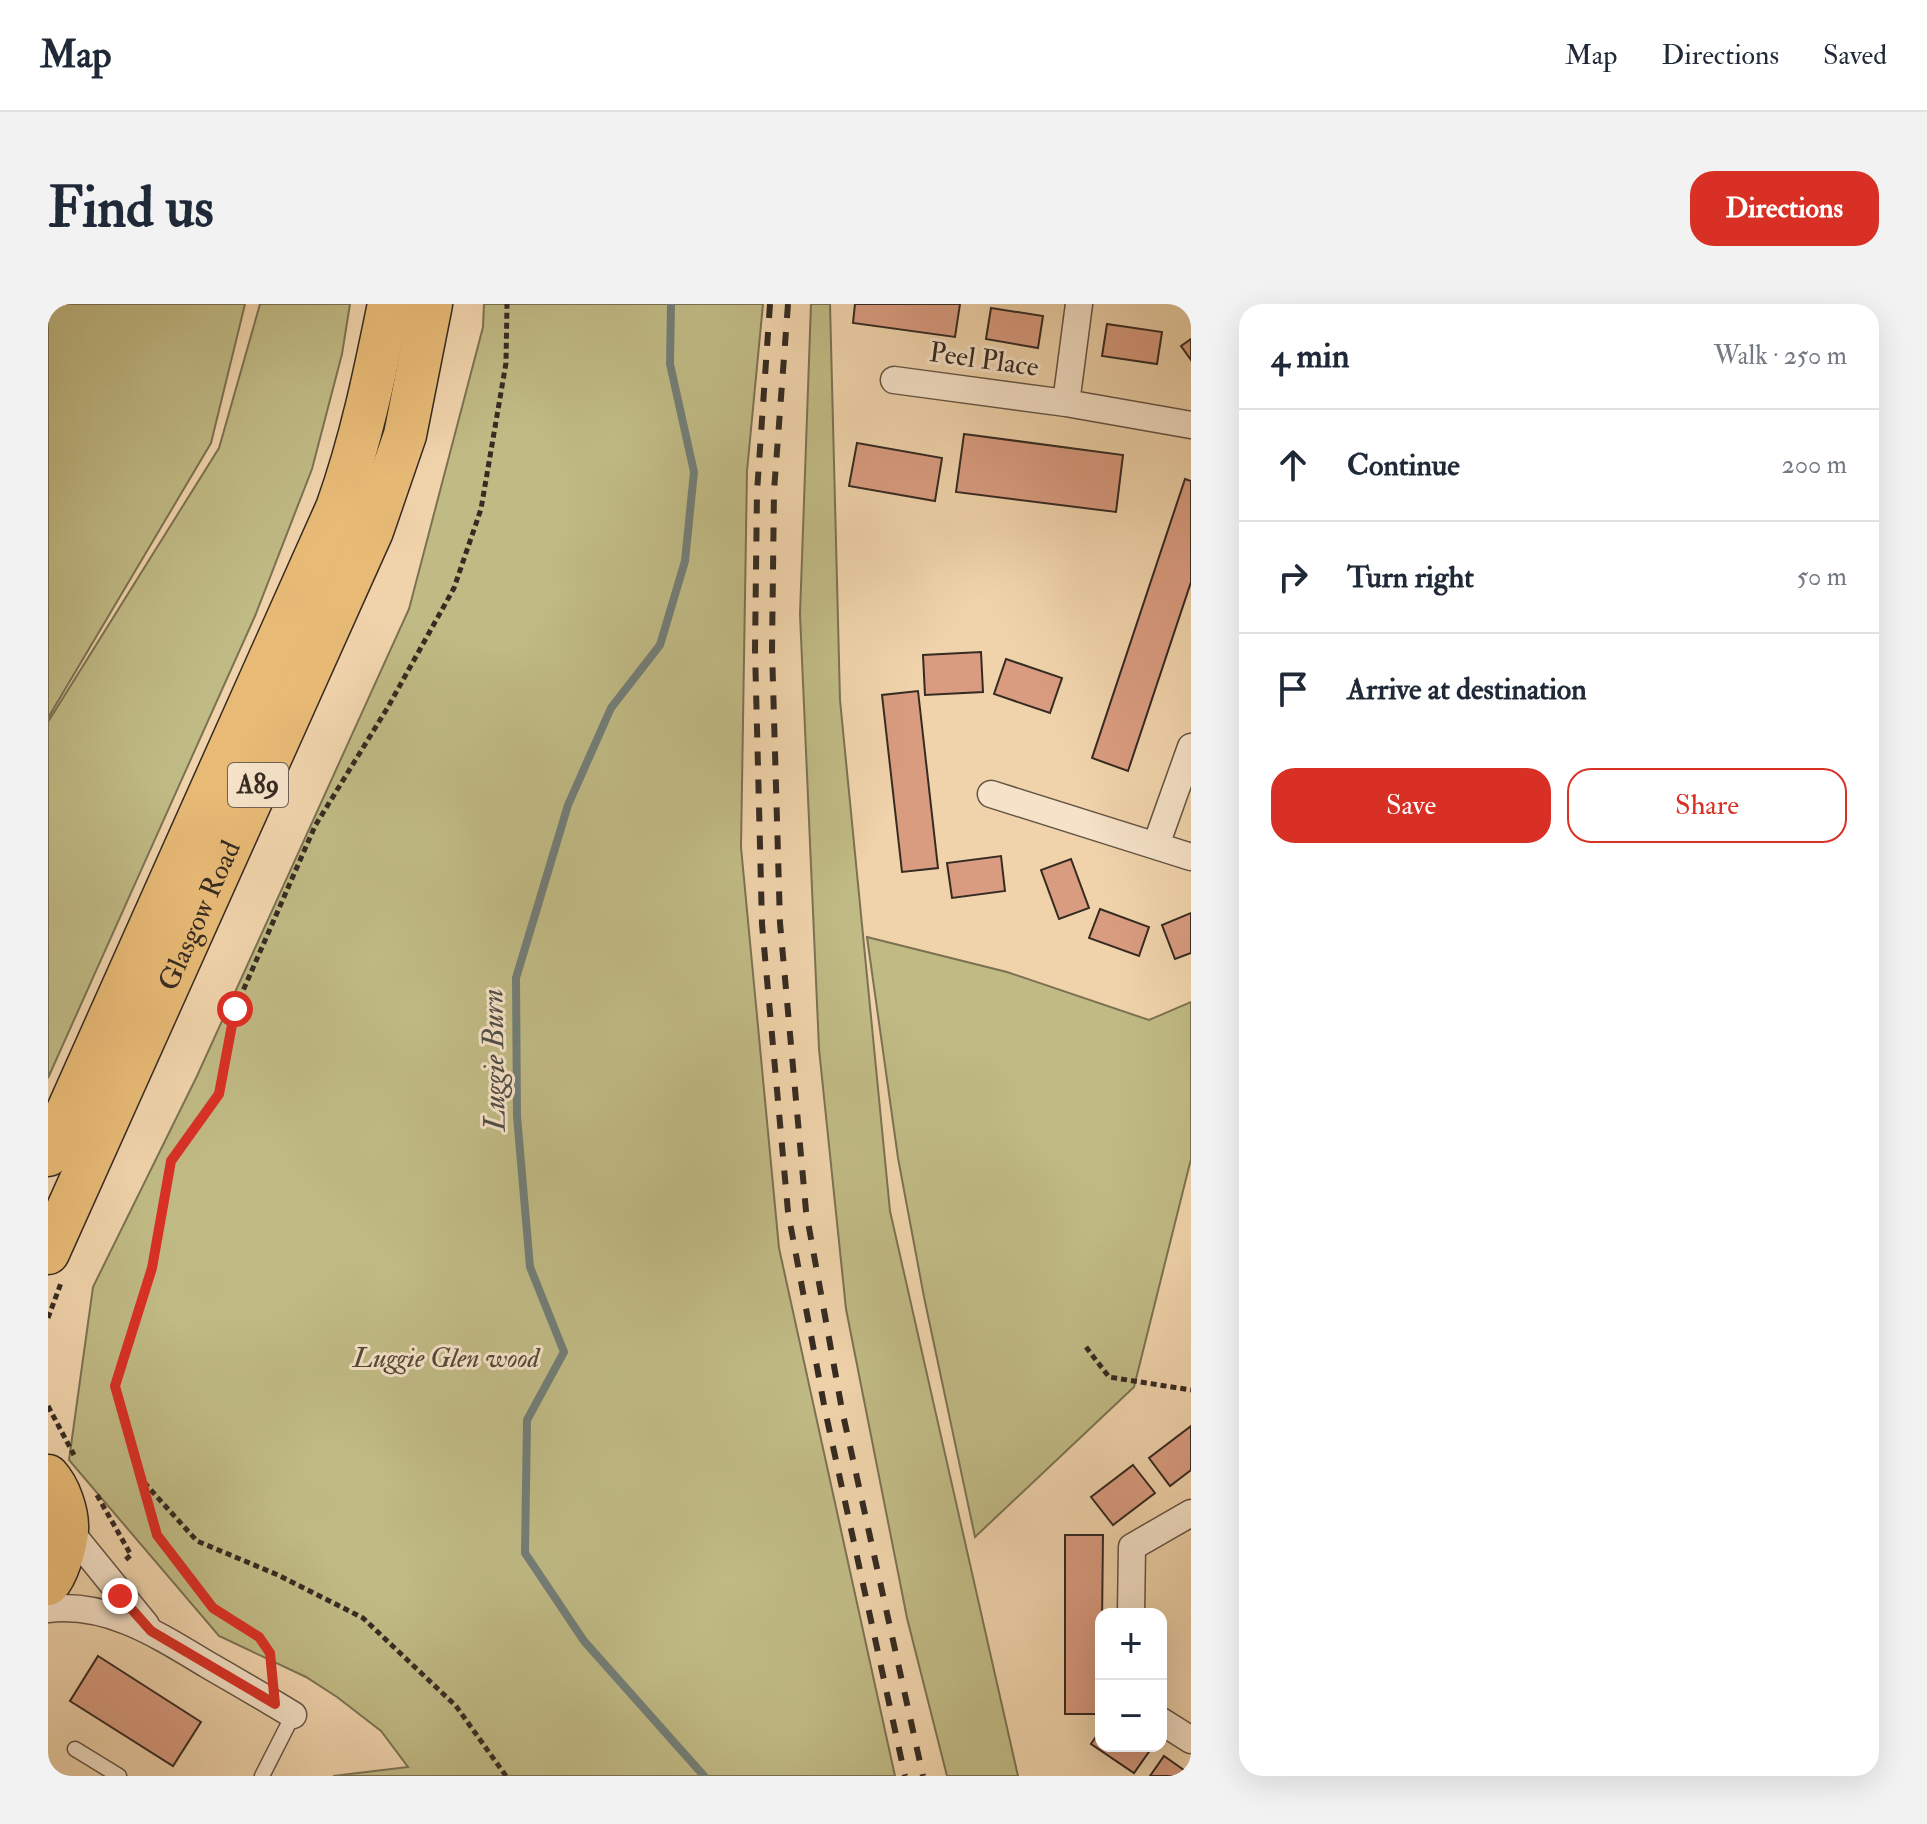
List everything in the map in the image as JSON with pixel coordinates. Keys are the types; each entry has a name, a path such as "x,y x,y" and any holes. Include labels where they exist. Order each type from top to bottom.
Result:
{"main road":[{"name":"Glasgow Road","path":"48,1155 337,508 352,466 373,387 389,304"},
{"name":"Glasgow Road","path":"48,1253 372,531 405,435 431,304"},
{"path":"48,1476 57,1487 68,1529 55,1577 48,1584"}],"street":[{"name":"Peel Place","path":"1066,403 1079,304"},
{"name":"Peel Place","path":"894,380 1066,403 1191,425"},
{"path":"1156,845 1191,747"},
{"path":"991,794 1191,857"},
{"path":"1131,1608 1132,1547 1191,1513"},
{"path":"68,1529 151,1631"},
{"path":"48,1609 86,1608 151,1631 284,1710"},
{"path":"1167,1725 1191,1740"}],"lane":[{"path":"262,1776 284,1710"},
{"path":"75,1749 119,1776"}],"path":[{"path":"284,1710 270,1653 259,1637 213,1608 157,1535 115,1386 152,1268 171,1161 219,1094 235,1009 315,826 388,707 454,588 481,509 506,363 507,304"},
{"path":"1086,1347 1109,1377 1191,1390"},
{"path":"140,1478 197,1541 278,1575 363,1618 456,1706 506,1776"}],"green space":[{"path":"48,304 245,304 211,443 48,718"},
{"path":"260,304 350,304 342,354 312,469 255,616 48,1078 48,722 219,448"},
{"name":"Luggie Glen wood","path":"484,304 763,304 747,471 741,847 779,1248 895,1776 333,1776 408,1767 381,1731 337,1697 306,1677 219,1636 69,1460 93,1287 197,1076 409,609 483,327"},
{"path":"811,304 830,304 840,700 890,1211 1018,1776 947,1776 907,1618 846,1309 819,1049 800,614"},
{"path":"867,937 1007,972 1149,1020 1191,1002 1191,1159 1134,1387 975,1537 898,1158"}],"building":[{"path":"855,304 960,304 955,337 853,323"},
{"path":"991,308 1043,316 1038,348 986,339"},
{"path":"1107,324 1162,332 1157,364 1102,356"},
{"path":"1191,339 1191,360 1181,346"},
{"path":"964,434 1123,455 1116,512 956,492"},
{"path":"857,443 942,458 935,501 849,486"},
{"path":"1185,479 1191,481 1191,582 1128,771 1092,758"},
{"path":"981,652 983,692 925,695 923,655"},
{"path":"1006,659 1062,678 1050,713 994,694"},
{"path":"918,691 938,868 902,872 882,695"},
{"path":"1001,856 1005,891 952,898 947,863"},
{"path":"1071,859 1089,908 1059,919 1041,870"},
{"path":"1100,909 1149,927 1139,956 1089,938"},
{"path":"1191,913 1191,953 1175,959 1162,925"},
{"path":"1191,1426 1191,1470 1170,1486 1149,1458"},
{"path":"1133,1465 1155,1493 1113,1525 1091,1497"},
{"path":"1065,1535 1103,1535 1102,1608 1095,1608 1095,1714 1065,1714"},
{"path":"98,1656 201,1722 173,1766 70,1701"},
{"path":"1103,1752 1149,1752 1134,1773"},
{"path":"1164,1756 1191,1775 1191,1776 1150,1776"}],"waterway":[{"name":"Luggie Burn","path":"671,304 670,364 694,472 685,561 660,645 611,708 568,805 516,978 517,1116 530,1267 564,1352 527,1420 525,1553 584,1641 704,1776"}],"railway":[{"path":"770,304 757,492 755,650 762,924 788,1212 825,1410 905,1776"},
{"path":"788,304 774,491 772,650 780,923 806,1211 842,1410 923,1776"}],"route":[{"path":"120,1596 151,1631 275,1704 270,1653 259,1637 213,1608 157,1535 115,1386 152,1268 171,1161 219,1094 235,1009"}]}
